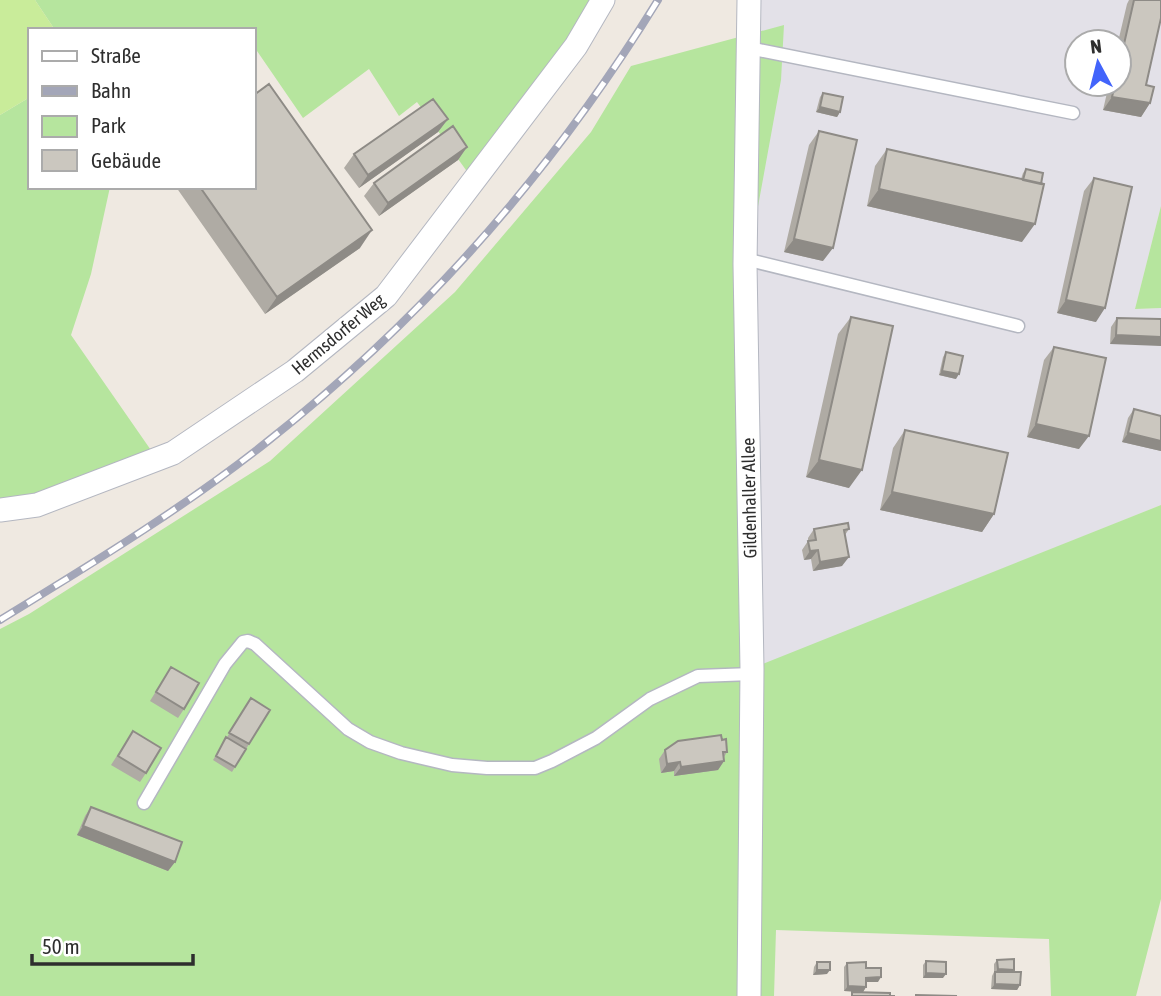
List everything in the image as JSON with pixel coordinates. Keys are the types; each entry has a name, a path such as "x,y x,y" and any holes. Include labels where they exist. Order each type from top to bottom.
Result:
{"street":[{"name":"Hermsdorfer Weg","path":"0,510 37,505 173,453 295,371 387,296 576,46 603,0"},
{"name":"Gildenhaller Allee","path":"749,0 745,259 751,674 749,996"}],"lane":[{"path":"749,48 1073,113"},
{"path":"745,259 1018,326"},
{"path":"144,803 220,673 243,642 255,644 348,729 370,742 401,753 452,765 487,768 534,768 572,752 650,699 698,676 751,674"}],"shaded area":[{"path":"752,0 1161,0 1161,206 1135,309 1161,308 1161,505 755,668"}],"green space":[{"path":"0,0 35,0 54,28 28,28 28,98 0,115"},
{"path":"35,0 597,0 471,177 417,102 399,116 369,69 303,118 256,52 256,28 54,28"},
{"path":"784,25 781,80 747,267 755,667 1161,505 1161,899 1136,996 1051,996 1049,939 776,930 774,996 0,996 0,629 29,614 270,461 455,292 591,132 631,66"},
{"path":"28,98 28,189 110,189 91,274 71,335 155,456 37,499 0,503 0,115"},
{"path":"1161,206 1161,308 1135,309"}],"building":[{"path":"1134,0 1161,0 1161,18 1146,85 1154,87 1150,103 1118,98 1133,98 1133,28 1128,28"},
{"path":"269,84 372,230 277,297 201,189 256,189 256,94"},
{"path":"823,93 843,97 840,112 820,107"},
{"path":"433,99 448,119 368,175 354,154"},
{"path":"453,126 467,147 388,203 374,183"},
{"path":"819,131 857,140 833,248 794,239"},
{"path":"887,149 1044,184 1035,224 879,189"},
{"path":"1026,169 1043,173 1041,184 1023,180"},
{"path":"1094,178 1132,187 1105,308 1066,300"},
{"path":"851,317 893,326 862,470 819,460"},
{"path":"1117,318 1161,319 1161,337 1116,335"},
{"path":"1054,347 1106,358 1089,436 1036,424"},
{"path":"946,352 963,356 959,374 942,371"},
{"path":"1134,409 1161,416 1161,441 1128,433"},
{"path":"905,430 1008,453 994,514 892,492"},
{"path":"848,523 849,529 844,530 849,557 820,562 818,550 810,551 808,541 816,540 814,529"},
{"path":"171,667 199,683 184,709 156,692"},
{"path":"251,698 270,710 249,744 229,733"},
{"path":"133,731 161,748 146,773 118,756"},
{"path":"721,735 722,740 726,739 727,752 723,752 724,761 681,767 680,762 667,764 665,750 678,741"},
{"path":"226,737 246,749 235,767 216,756"},
{"path":"91,807 182,842 175,862 83,826"},
{"path":"1014,959 1014,970 998,969 997,960"},
{"path":"926,961 946,962 946,974 926,973"},
{"path":"817,962 830,962 830,970 817,970"},
{"path":"866,962 866,968 881,968 881,977 866,978 866,987 848,986 847,963"},
{"path":"995,972 1021,972 1020,985 995,984"},
{"path":"852,992 890,993 890,996 852,996"}],"railway":[{"path":"0,620 137,535 236,466 325,394 380,344 433,292 530,181 575,123 658,0"}]}
